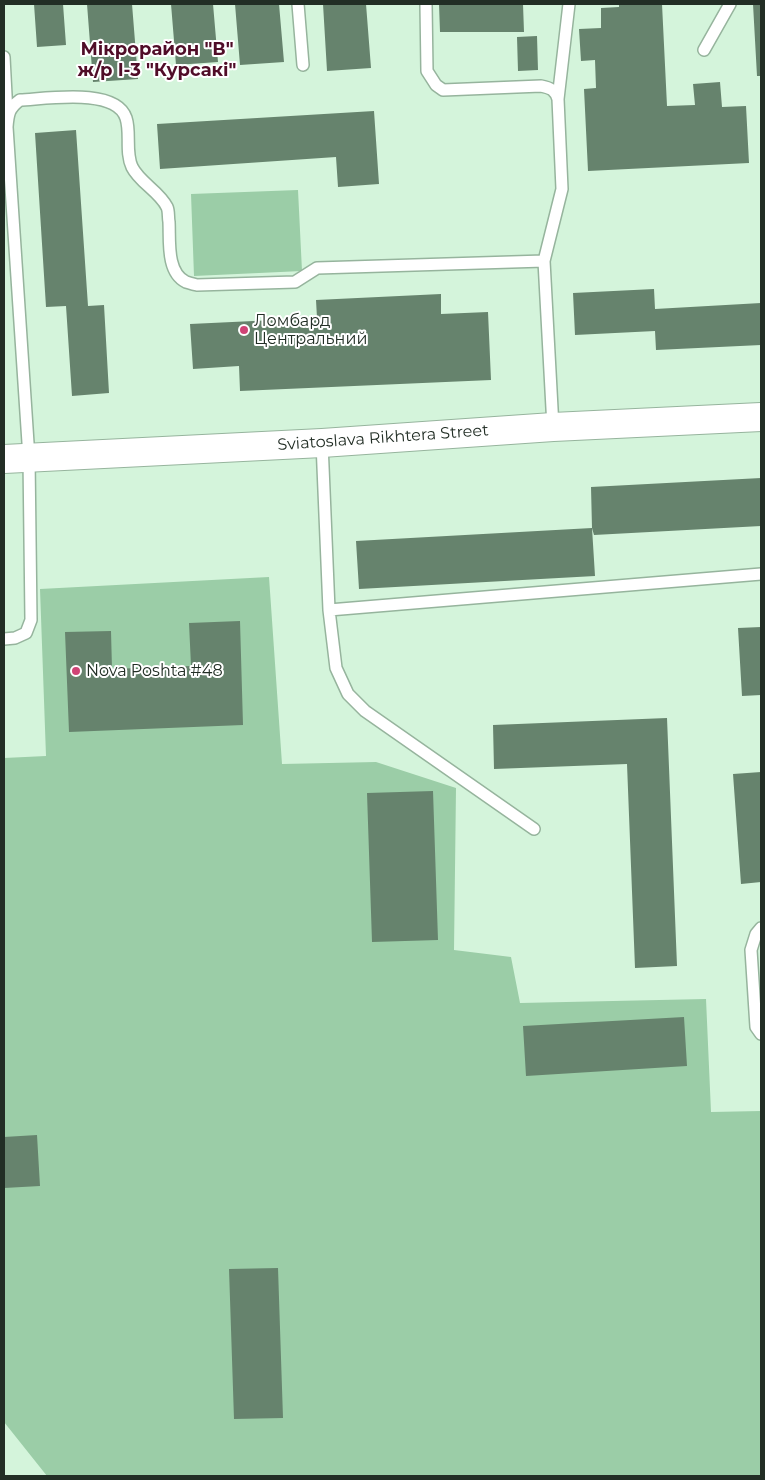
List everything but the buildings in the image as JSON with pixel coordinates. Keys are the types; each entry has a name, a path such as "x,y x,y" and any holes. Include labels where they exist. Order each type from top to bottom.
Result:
{"main road":[{"name":"Sviatoslava Rikhtera Street","path":"16,458 322,443 553,427 761,417"}],"lane":[{"path":"298,4 303,66"},
{"path":"426,4 427,71 436,85 443,90 541,86 555,92 558,100"},
{"path":"553,427 544,261 562,189 558,100 569,4"},
{"path":"704,50 730,4"},
{"path":"4,57 8,116 16,458 31,620 26,633 15,638 4,639"},
{"path":"8,116 11,106 20,100 91,97 108,101 120,107 126,117 131,165 136,174 162,198 168,209 171,259 176,274 185,281 196,284 295,282 317,268 544,261"},
{"path":"322,443 329,610 336,668 348,694 365,711 534,829"},
{"path":"329,610 761,574"},
{"path":"761,928 756,934 751,950 756,1027 761,1034"}],"green space":[{"path":"298,190 302,271 194,276 191,194"},
{"path":"269,577 282,764 376,762 456,788 454,950 511,957 520,1003 706,999 711,1112 761,1111 761,1476 47,1476 4,1422 4,758 46,756 40,589"}],"place":[{"name":"Ломбард Центральний","path":"244,330"},
{"name":"Nova Poshta #48","path":"76,671"}],"district":[{"name":"Мікрорайон \"В\" ж/р I-3 \"Курсакі\"","path":"157,60"}]}
